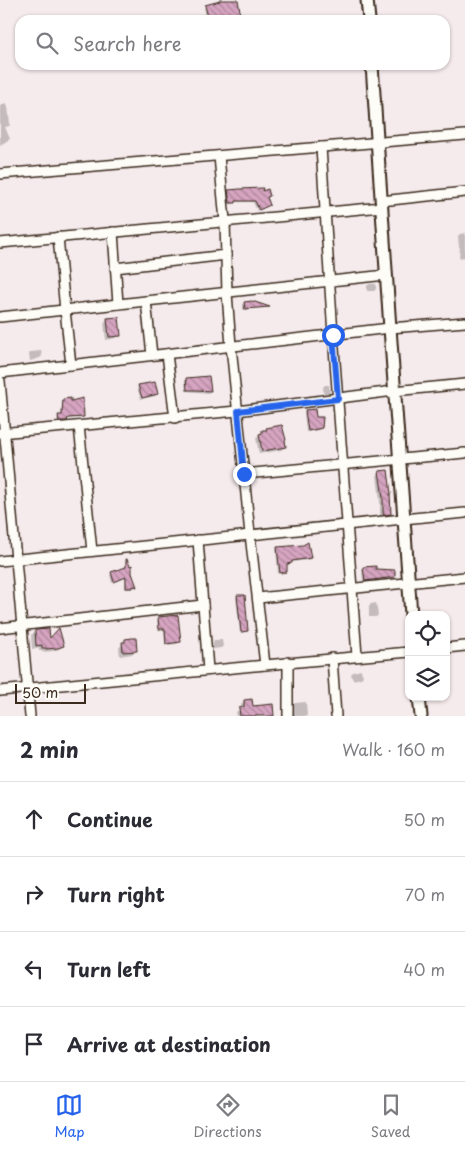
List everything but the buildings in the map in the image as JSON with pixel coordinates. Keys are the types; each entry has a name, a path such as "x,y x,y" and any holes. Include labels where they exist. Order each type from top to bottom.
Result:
{"street":[{"path":"367,0 368,15"},
{"path":"372,70 411,611"},
{"path":"0,174 465,134"},
{"path":"321,147 333,335 358,656"},
{"path":"219,156 225,221 231,346 265,664"},
{"path":"0,243 326,212 465,192"},
{"path":"113,232 118,304"},
{"path":"58,237 71,364"},
{"path":"115,268 226,255"},
{"path":"0,317 386,275"},
{"path":"146,300 152,355"},
{"path":"0,373 390,328 465,322"},
{"path":"167,354 175,418"},
{"path":"0,381 3,433 30,716"},
{"path":"3,433 175,418 465,384"},
{"path":"79,426 92,551"},
{"path":"244,474 465,453"},
{"path":"0,505 11,504"},
{"path":"0,561 347,524 465,514"},
{"path":"198,540 208,670"},
{"path":"258,598 465,578"},
{"path":"0,628 203,606"},
{"path":"450,648 465,646"},
{"path":"0,691 265,664 405,652"},
{"path":"332,658 336,716"},
{"path":"288,662 288,716"},
{"path":"419,701 421,716"}],"route":[{"path":"244,474 238,411 338,399 333,335"}]}
